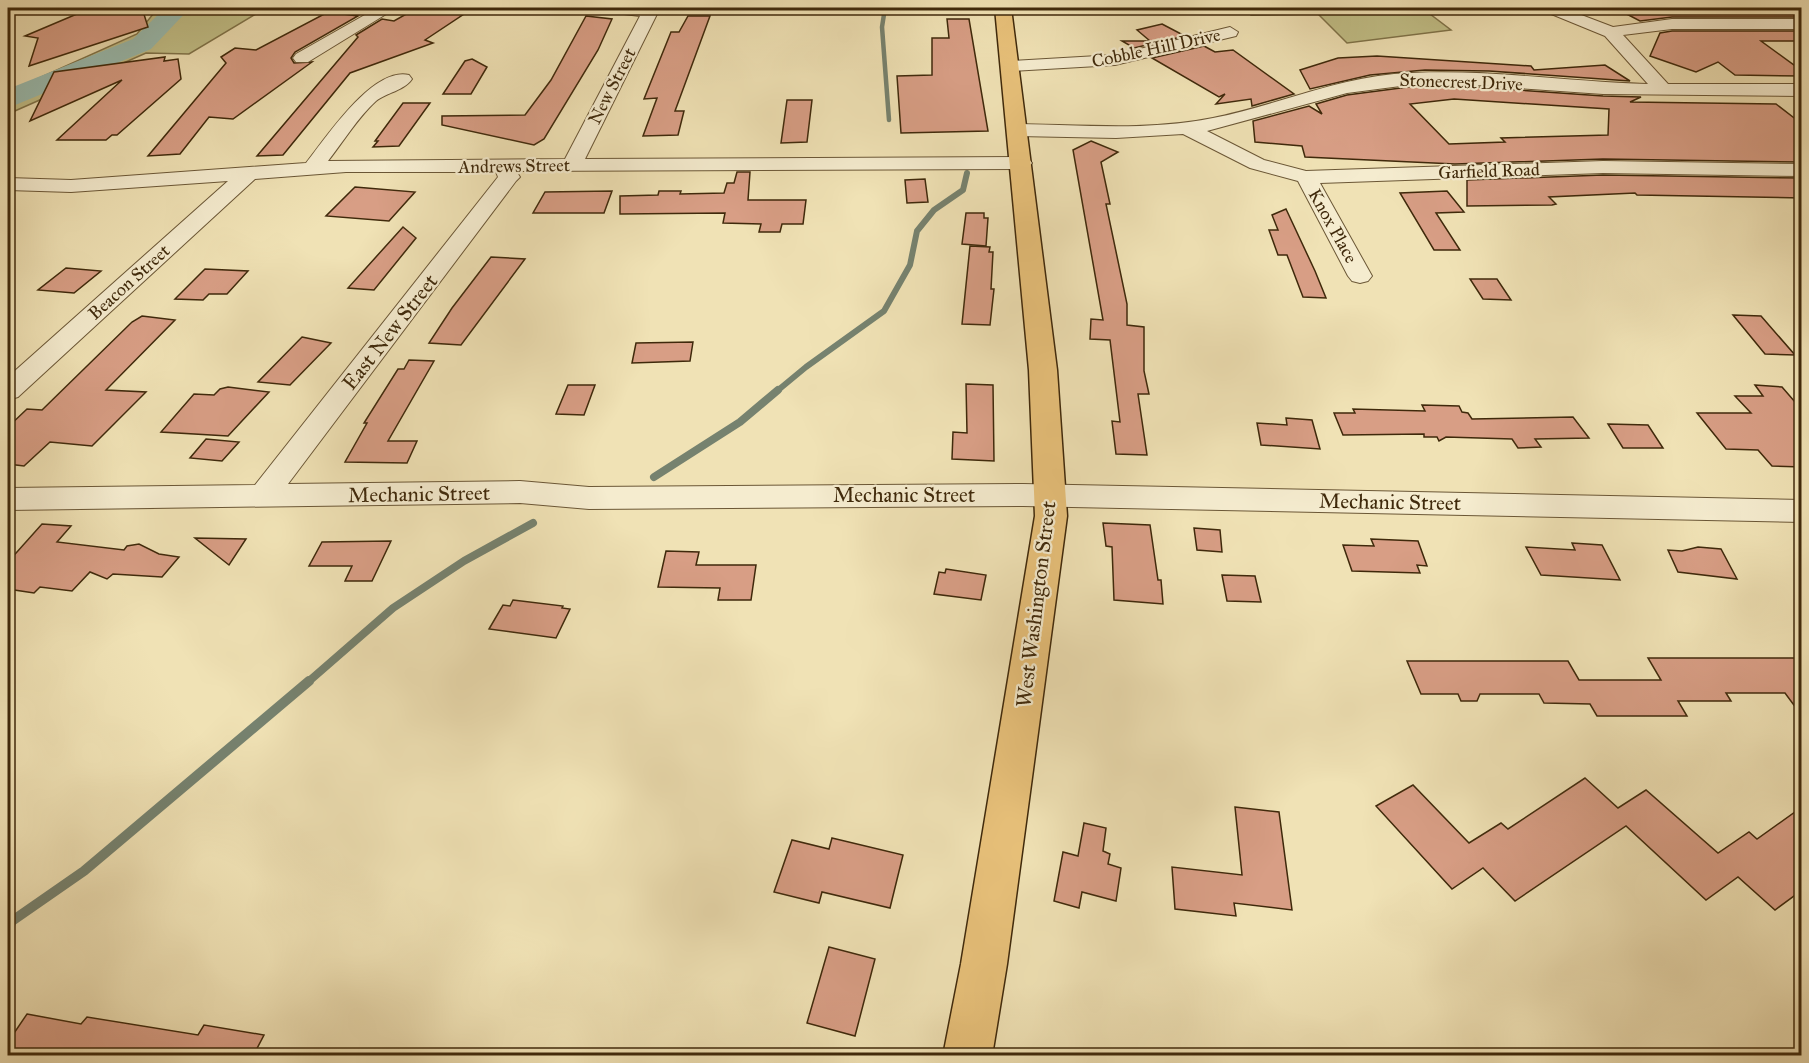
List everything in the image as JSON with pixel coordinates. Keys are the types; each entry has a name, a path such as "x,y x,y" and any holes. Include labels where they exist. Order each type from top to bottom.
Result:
{"main road":[{"name":"West Washington Street","path":"967,1056 984,964 1051,516 1043,370 1022,163 1003,8"}],"street":[{"path":"302,58 388,8"},
{"path":"616,8 651,10"},
{"path":"1550,8 1611,32 1663,89"},
{"name":"New Street","path":"572,165 651,10"},
{"path":"1611,32 1672,24 1802,24"},
{"name":"Cobble Hill Drive","path":"1010,66 1115,60 1230,32"},
{"name":"Stonecrest Drive","path":"1018,130 1135,132 1186,128 1255,114 1359,85 1393,80 1453,79 1577,87 1802,90"},
{"path":"313,167 367,99 379,90 403,80"},
{"name":"Garfield Road","path":"1186,128 1257,164 1306,177 1603,167 1802,170"},
{"name":"Andrews Street","path":"8,184 71,186 313,167 1022,163"},
{"name":"East New Street","path":"263,496 509,177 502,166"},
{"name":"Beacon Street","path":"8,391 250,172"},
{"name":"Knox Place","path":"1306,177 1360,276"},
{"name":"Mechanic Street","path":"8,499 520,492 589,498 1051,495 1802,511"}],"shaded area":[{"path":"158,8 266,8 189,54 146,53 8,114 8,92 137,34"},
{"path":"1245,8 1422,8 1451,30 1347,43 1318,14 1251,15"}],"building":[{"path":"91,8 142,8 148,27 29,66 38,38 25,36"},
{"path":"417,8 467,12 425,40 433,43 350,73 283,155 257,156 358,37 356,35 382,19 394,21"},
{"path":"1615,8 1785,8 1797,17 1672,17 1640,21"},
{"path":"328,12 358,16 295,52 291,58 294,63 312,62 233,119 209,117 180,154 148,156 226,63 221,57 235,48 256,50"},
{"path":"586,16 612,19 598,50 544,139 534,145 442,125 442,116 525,115 551,80"},
{"path":"688,16 710,16 675,111 684,111 678,135 643,136 657,98 644,99 671,32 679,32"},
{"path":"947,19 969,19 988,131 901,133 897,76 932,75 932,38 949,38"},
{"path":"1162,24 1185,36 1134,48 1122,41 1150,41 1137,30"},
{"path":"1672,31 1802,31 1802,41 1761,41 1802,71 1802,76 1735,75 1718,62 1696,72 1650,56 1660,33"},
{"path":"1204,46 1215,52 1233,50 1294,94 1252,106 1251,99 1216,104 1225,94 1219,97 1152,58"},
{"path":"1377,56 1531,66 1534,70 1605,65 1630,81 1489,71 1425,70 1370,75 1310,89 1300,70 1338,58"},
{"path":"165,57 164,61 178,59 181,79 117,135 112,135 106,140 57,140 122,80 30,121 54,72"},
{"path":"472,59 487,67 471,94 443,94 465,61"},
{"path":"1416,86 1461,86 1641,97 1630,102 1776,104 1802,124 1802,162 1603,159 1455,164 1305,157 1302,146 1255,142 1253,121 1309,106 1322,114 1316,104 1347,95","holes":["1454,99 1609,109 1608,135 1501,138 1505,142 1449,144 1410,104"]},
{"path":"787,100 812,100 807,142 781,143"},
{"path":"403,103 430,103 399,146 373,147 378,141 375,141"},
{"path":"1091,141 1118,152 1101,162 1110,204 1106,204 1127,304 1127,325 1144,327 1144,371 1149,394 1138,394 1147,455 1116,454 1112,421 1120,422 1110,340 1090,339 1091,319 1103,320 1073,150"},
{"path":"737,172 750,172 748,200 806,200 803,224 782,224 780,232 759,232 761,224 723,223 725,213 620,214 620,196 658,195 659,191 681,191 680,194 724,193 727,183 734,183"},
{"path":"1603,175 1802,178 1802,198 1637,195 1635,193 1549,197 1556,204 1552,205 1467,206 1467,180"},
{"path":"925,179 928,202 907,203 905,180"},
{"path":"355,187 415,192 389,221 326,216"},
{"path":"612,191 604,213 533,213 545,192"},
{"path":"1447,191 1464,212 1436,213 1460,250 1434,250 1400,193"},
{"path":"1286,209 1326,298 1303,297 1287,255 1278,255 1269,230 1278,230 1272,215"},
{"path":"966,213 984,213 984,218 988,218 986,246 962,244"},
{"path":"403,227 416,238 374,290 348,288"},
{"path":"970,246 990,247 989,252 993,252 991,289 994,289 990,325 962,324"},
{"path":"491,257 525,259 461,345 429,343 452,308"},
{"path":"66,268 101,271 74,293 38,290"},
{"path":"205,269 248,271 227,294 209,294 203,300 175,299"},
{"path":"1470,279 1497,279 1511,300 1483,299"},
{"path":"1733,315 1761,316 1795,355 1765,354"},
{"path":"142,316 175,320 106,390 146,392 92,446 50,442 24,466 8,464 8,427 27,409 42,410 132,322"},
{"path":"302,337 331,343 290,385 258,382"},
{"path":"693,342 690,361 632,363 636,343"},
{"path":"409,360 434,361 388,441 417,441 407,463 345,462 367,423 364,423 398,369 404,369"},
{"path":"966,384 993,385 994,461 952,459 953,432 967,433"},
{"path":"568,385 595,385 584,415 556,414"},
{"path":"1755,385 1782,387 1802,410 1802,467 1772,466 1758,450 1726,449 1697,413 1751,413 1735,396 1763,396"},
{"path":"228,387 269,392 228,436 161,432 194,394 214,395 220,389"},
{"path":"1422,405 1459,406 1462,412 1468,413 1472,419 1573,417 1589,438 1535,439 1541,447 1518,448 1512,439 1446,437 1439,441 1437,437 1424,437 1424,434 1343,435 1334,413 1355,413 1353,409 1425,411"},
{"path":"1286,418 1312,420 1320,449 1261,445 1257,423 1287,425"},
{"path":"1608,424 1648,425 1663,448 1623,448"},
{"path":"206,439 239,442 222,461 190,458"},
{"path":"1103,523 1150,525 1158,580 1161,580 1163,604 1114,600 1112,547 1106,546"},
{"path":"42,524 71,526 57,542 124,550 127,546 139,544 159,554 179,557 162,577 113,574 107,579 90,572 72,591 40,587 34,593 8,589 8,562"},
{"path":"1194,528 1220,530 1222,552 1197,550"},
{"path":"195,538 246,539 229,565"},
{"path":"1371,539 1418,541 1427,566 1417,565 1420,573 1352,571 1343,545 1374,546"},
{"path":"391,541 372,581 345,581 352,566 309,566 322,542"},
{"path":"1572,543 1602,545 1620,580 1541,575 1526,547 1575,550"},
{"path":"1698,547 1721,549 1737,579 1678,572 1668,550 1682,551"},
{"path":"666,551 699,552 696,565 756,565 751,600 718,600 720,588 658,587"},
{"path":"946,569 986,575 981,600 934,594 939,572 945,573"},
{"path":"1222,575 1255,576 1261,602 1227,601"},
{"path":"513,600 563,606 562,608 570,609 556,638 489,629 503,605 510,606"},
{"path":"1648,658 1802,658 1802,716 1785,693 1726,693 1731,701 1678,701 1687,716 1597,716 1590,704 1544,703 1539,694 1480,694 1477,701 1461,701 1458,694 1421,694 1407,661 1568,661 1579,680 1661,680"},
{"path":"1585,778 1618,808 1646,790 1718,853 1749,832 1757,839 1802,807 1802,890 1775,910 1738,877 1706,900 1626,826 1515,901 1483,868 1452,889 1376,806 1413,785 1469,843 1501,823 1508,829"},
{"path":"1235,807 1279,812 1292,910 1234,903 1236,916 1175,909 1172,867 1242,875"},
{"path":"1084,823 1106,828 1103,851 1110,854 1108,864 1121,868 1116,901 1082,892 1079,908 1054,901 1063,852 1078,856"},
{"path":"832,838 903,855 890,908 822,892 819,903 774,892 792,840 829,849"},
{"path":"829,947 875,959 855,1036 807,1023"},
{"path":"27,1014 81,1024 87,1017 198,1035 204,1025 264,1035 253,1056 8,1056 8,1042"}],"waterway":[{"path":"8,100 31,88 142,44 178,8"},
{"path":"885,8 882,27 889,120"},
{"path":"777,391 806,367 884,311 910,265 917,231 934,210 963,190 967,173"},
{"path":"654,477 740,422 778,390"},
{"path":"308,682 393,608 464,561 533,523"},
{"path":"8,928 12,921 84,871 309,681"}]}
